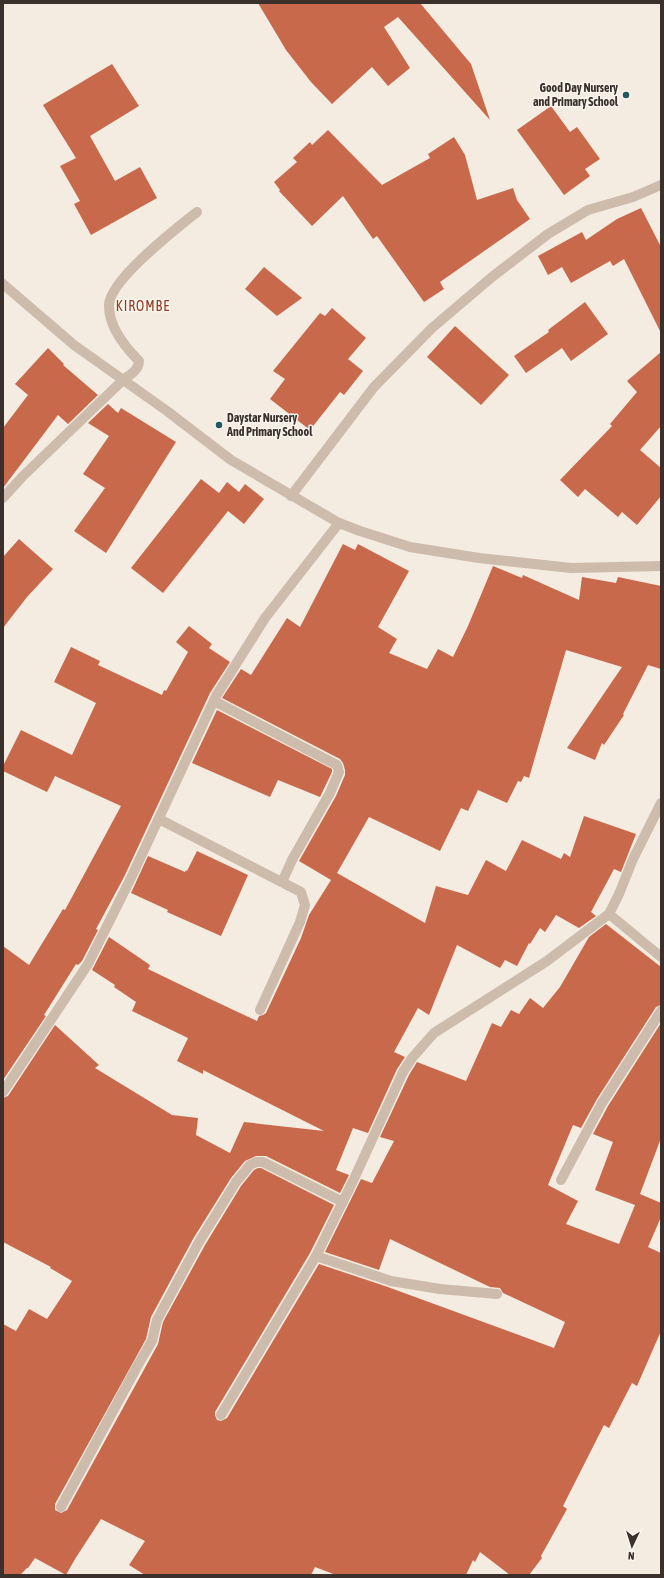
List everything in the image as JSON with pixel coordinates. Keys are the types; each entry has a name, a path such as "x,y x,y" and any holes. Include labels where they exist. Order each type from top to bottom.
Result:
{"street":[{"path":"291,496 374,386 432,328 456,307 548,234 588,210 633,197 661,184"},
{"path":"3,498 23,476 123,380 137,370 139,361 128,350 112,323 108,305 111,294 118,284 166,237 197,212"},
{"path":"3,284 74,345 167,411 231,460 338,523 410,547 479,558 570,568 661,566"},
{"path":"3,1092 88,964 103,937 214,701 265,618 338,523"},
{"path":"214,701 337,765 339,772 330,793 292,860 282,882"},
{"path":"221,1415 316,1256 343,1202 403,1072 412,1058 434,1033 547,960 609,914 633,859 661,803"},
{"path":"159,819 301,892 305,905 300,922 260,1010"},
{"path":"609,914 661,957"},
{"path":"561,1180 602,1103 661,1011"},
{"path":"60,1507 150,1346 157,1320 199,1242 236,1182 250,1165 256,1162 263,1162 343,1202"},
{"path":"316,1256 391,1281 440,1289 497,1294"}],"building":[{"path":"258,3 420,3 471,64 490,120 398,17 384,27 410,68 388,86 372,67 332,104 311,82 286,50"},
{"path":"112,64 139,106 90,136 115,181 140,167 157,198 91,235 74,204 80,201 60,166 76,158 43,105"},
{"path":"551,106 570,132 577,127 600,159 585,169 590,176 564,195 517,130"},
{"path":"328,130 382,185 430,158 428,154 454,137 465,155 477,200 513,188 517,200 530,219 440,282 444,289 424,302 377,236 373,239 343,196 312,226 279,191 280,190 274,182 297,162 293,158 310,142 312,145"},
{"path":"641,208 661,247 661,333 624,259 613,266 610,261 571,283 562,267 548,275 538,256 582,232 586,240 617,219"},
{"path":"264,267 302,298 277,316 245,289"},
{"path":"585,302 608,334 571,361 562,348 526,373 514,356 549,332 548,330"},
{"path":"332,308 366,338 348,359 363,371 344,395 340,392 310,430 270,399 285,379 273,371 320,313 325,316"},
{"path":"455,326 509,375 481,405 427,357"},
{"path":"48,348 64,364 63,365 98,395 68,424 58,415 3,488 3,428 28,395 15,384"},
{"path":"661,352 661,426 640,450 661,468 661,496 637,525 622,512 618,517 585,489 578,497 560,480 612,426 610,424 637,392 627,381"},
{"path":"108,404 118,413 121,408 176,442 106,553 74,531 105,488 83,474 109,436 88,423"},
{"path":"201,479 219,493 227,482 239,492 245,484 264,499 244,524 228,511 163,593 131,568"},
{"path":"19,539 53,569 27,597 3,628 3,557"},
{"path":"343,544 355,550 358,544 409,571 378,627 397,639 389,653 427,669 438,649 453,657 468,626 493,566 522,578 523,575 579,600 582,577 616,583 618,577 661,586 661,669 648,665 623,714 624,715 604,745 602,743 595,760 567,748 622,667 566,650 529,778 524,776 521,782 518,781 507,803 478,790 468,811 461,808 440,851 369,817 337,873 425,923 436,886 468,895 486,860 506,871 522,840 561,859 564,853 570,857 584,816 636,834 621,872 614,869 591,912 596,916 579,928 556,915 545,932 540,928 530,944 529,943 517,966 505,960 500,968 457,945 429,1015 418,1008 394,1052 405,1057 397,1069 368,1133 353,1128 336,1170 349,1175 340,1193 266,1156 256,1156 245,1161 231,1178 193,1239 151,1317 146,1339 55,1504 55,1510 61,1513 67,1510 158,1344 163,1322 205,1245 241,1186 254,1170 258,1168 261,1168 334,1205 310,1253 215,1412 217,1420 221,1421 227,1418 319,1264 385,1286 554,1348 565,1322 503,1293 500,1288 490,1287 390,1239 379,1270 325,1252 361,1179 372,1183 394,1141 380,1137 409,1075 417,1062 466,1081 492,1023 501,1027 511,1010 519,1014 530,998 543,1008 560,987 589,937 606,924 661,967 661,1005 656,1007 597,1099 581,1128 573,1125 548,1185 578,1201 566,1224 619,1244 635,1205 595,1190 613,1142 593,1134 608,1106 661,1023 661,1138 640,1194 661,1203 661,1217 648,1247 661,1253 661,1331 637,1386 632,1383 609,1428 604,1425 563,1506 567,1509 541,1556 542,1558 529,1575 510,1575 480,1552 475,1562 473,1560 466,1575 336,1575 315,1567 311,1575 145,1575 129,1565 145,1541 101,1519 66,1575 35,1558 28,1568 20,1575 3,1575 3,1324 16,1331 29,1309 47,1319 72,1281 50,1268 51,1267 3,1242 3,1098 8,1096 55,1025 99,1065 95,1068 172,1115 198,1118 196,1135 230,1153 244,1122 324,1131 203,1070 203,1074 177,1061 188,1038 132,1011 136,1002 114,987 115,985 92,970 109,937 150,965 148,969 257,1021 259,1016 266,1013 301,938 309,915 331,880 299,861 336,796 345,775 345,770 340,759 222,698 241,669 251,675 287,618 300,627"},
{"path":"189,626 212,644 209,648 230,662 210,693 124,877 96,929 98,930 82,961 78,965 76,964 44,1015 46,1016 3,1080 3,946 29,965 63,909 65,910 121,806 55,776 47,792 3,771 3,766 21,730 72,755 96,703 54,682 71,647 100,661 98,665 162,695 164,690 166,691 188,652 176,642"},
{"path":"217,710 332,769 320,797 278,780 270,797 192,763"},
{"path":"197,851 248,875 221,936 167,912 168,910 131,893 148,856 185,872 186,870 187,871"}],"place":[{"name":"Good Day Nursery and Primary School","path":"626,95"},
{"name":"Daystar Nursery And Primary School","path":"219,425"}],"district":[{"name":"KIROMBE","path":"143,306"}]}
